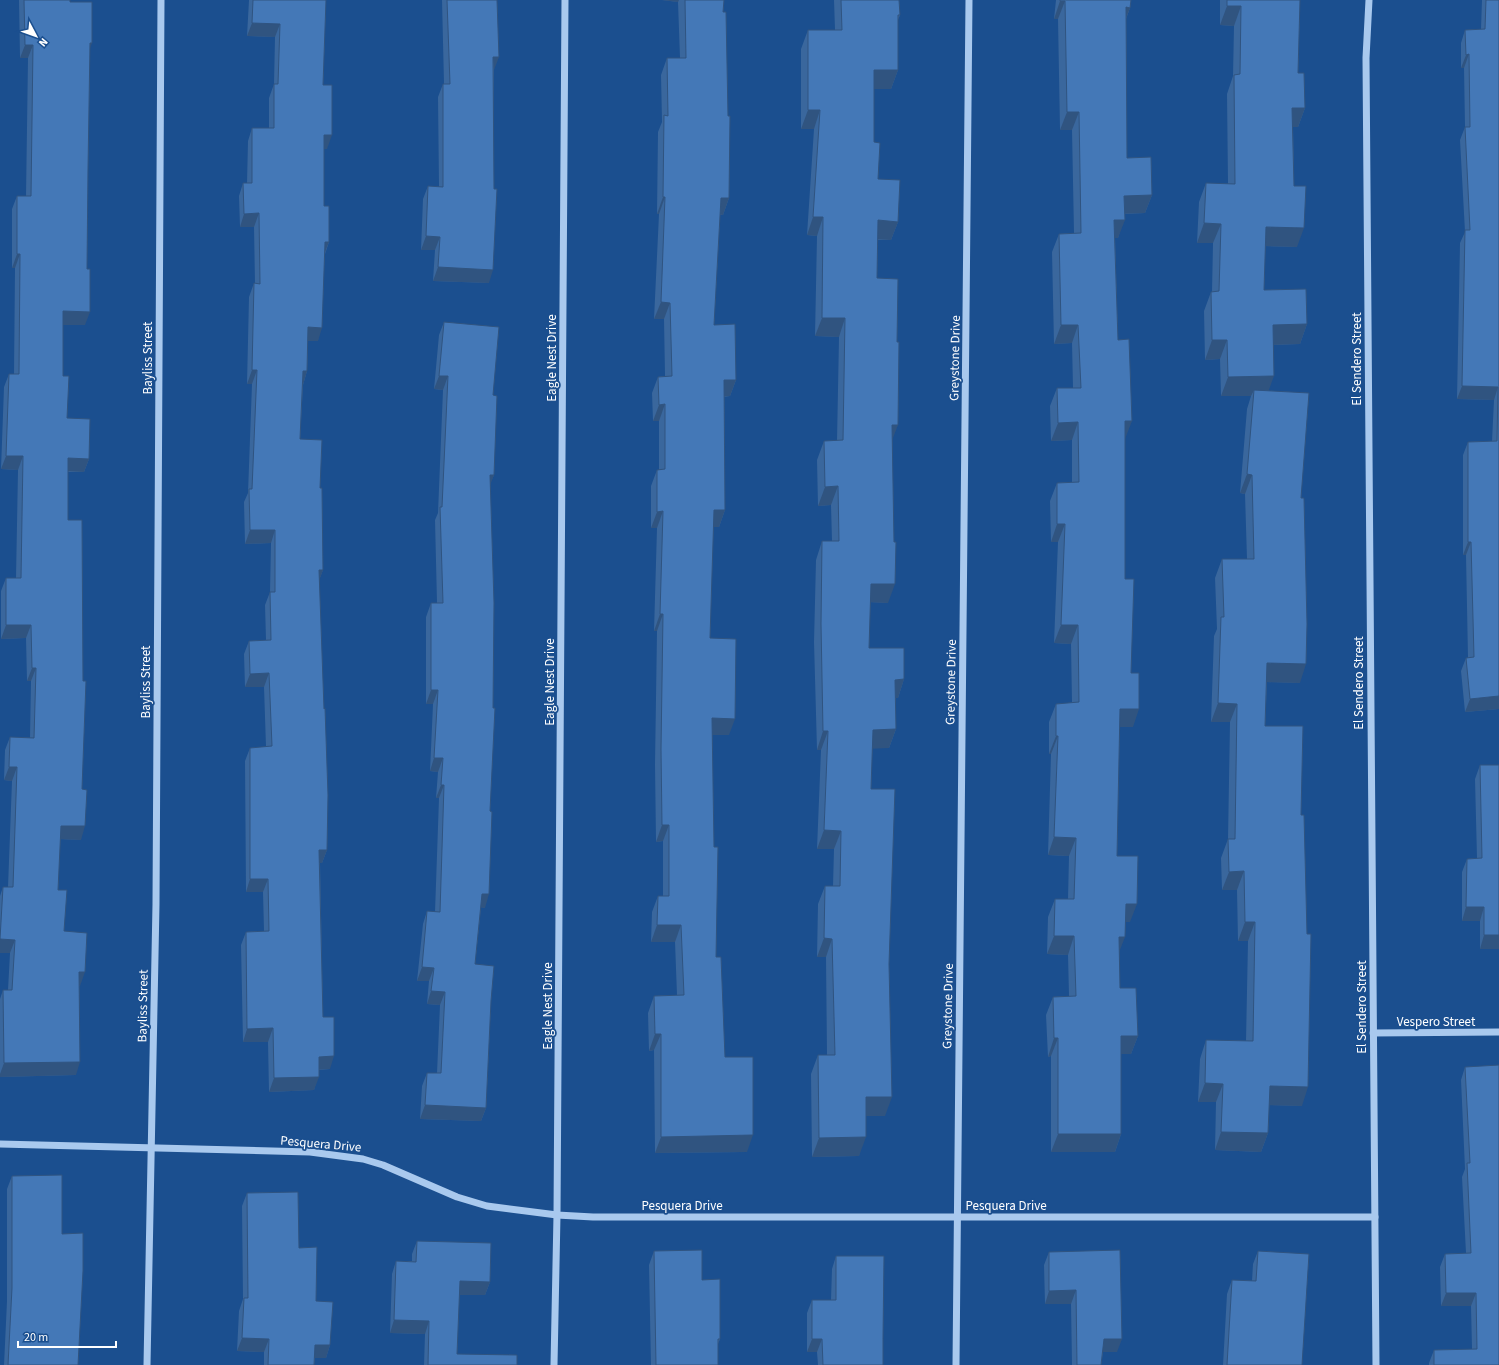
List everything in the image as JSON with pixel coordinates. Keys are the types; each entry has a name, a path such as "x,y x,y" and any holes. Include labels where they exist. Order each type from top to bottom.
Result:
{"street":[{"name":"Bayliss Street","path":"147,1365 156,904 161,0"},
{"name":"Eagle Nest Drive","path":"554,1365 557,1215 565,0"},
{"name":"Greystone Drive","path":"956,1365 969,0"},
{"name":"El Sendero Street","path":"1369,0 1366,58 1376,1365"},
{"name":"Vespero Street","path":"1373,1033 1499,1032"},
{"name":"Pesquera Drive","path":"0,1144 310,1152 363,1159 383,1165 457,1198 487,1206 557,1215 593,1217 1375,1217"}],"building":[{"path":"24,0 70,0 70,2 92,2 92,43 90,43 87,269 90,269 90,312 63,311 63,376 69,376 67,418 90,419 89,459 68,458 68,520 82,520 83,681 86,681 82,789 87,790 85,826 61,826 58,890 67,890 64,931 87,933 85,972 79,972 80,1062 4,1063 3,990 12,990 15,940 0,939 3,887 13,887 17,767 9,767 10,737 34,738 36,668 32,668 31,625 6,625 6,578 21,578 23,456 6,456 9,374 19,374 20,254 17,254 17,196 31,196 33,45 25,45"},
{"path":"253,0 326,0 323,85 332,85 332,135 324,135 324,206 329,206 329,242 325,242 322,328 308,327 307,371 303,371 300,439 322,440 320,488 322,488 323,570 319,570 328,795 327,850 319,850 323,1017 334,1017 334,1056 319,1057 319,1077 274,1078 273,1028 247,1029 246,932 269,931 268,879 250,879 250,748 272,746 269,673 250,674 249,641 271,640 270,592 275,592 275,530 250,530 249,489 252,489 257,370 252,370 254,283 260,284 259,213 244,214 243,183 252,183 252,128 274,128 274,84 278,84 280,24 252,23"},
{"path":"447,0 497,0 499,57 493,57 494,189 497,189 493,270 438,267 440,237 426,236 428,186 443,187 443,84 450,84"},
{"path":"685,0 724,0 723,12 726,12 728,116 730,116 729,198 721,198 714,325 735,324 736,380 724,380 725,510 714,510 710,638 736,639 735,719 712,718 714,847 718,847 716,957 721,957 725,1057 753,1057 753,1135 661,1137 661,1034 655,1034 654,996 684,995 681,925 657,925 658,896 669,896 669,825 662,825 661,749 663,614 660,614 663,511 657,512 657,470 665,469 665,404 659,405 658,377 672,376 670,303 661,302 665,197 663,197 664,115 668,116 667,58 686,58"},
{"path":"841,0 899,0 900,15 898,15 898,70 874,70 874,142 880,143 878,179 900,180 898,222 878,220 877,278 898,279 898,425 892,425 894,542 896,542 895,584 871,584 869,648 904,648 904,679 895,680 896,729 873,730 871,789 895,789 889,964 892,1097 866,1097 866,1137 819,1138 818,1055 835,1055 832,939 824,938 825,886 840,886 841,831 824,830 828,731 823,731 821,624 822,541 839,541 838,486 825,487 824,441 843,440 845,318 822,318 823,217 813,217 820,110 808,110 808,30 842,30"},
{"path":"1060,0 1131,0 1130,8 1126,7 1127,158 1151,157 1152,195 1124,196 1125,220 1114,220 1118,340 1129,339 1132,421 1125,421 1125,579 1134,579 1131,673 1139,673 1139,709 1120,709 1117,856 1138,856 1137,904 1126,904 1125,937 1119,937 1120,988 1136,988 1138,1036 1121,1036 1121,1134 1058,1134 1058,1038 1054,1038 1053,997 1076,996 1074,936 1054,936 1055,899 1074,899 1076,838 1054,837 1058,736 1056,736 1056,704 1079,702 1078,625 1061,625 1065,524 1057,524 1057,483 1079,482 1078,422 1058,423 1057,388 1081,388 1078,325 1061,325 1059,234 1081,233 1079,112 1067,112 1065,1"},
{"path":"1227,0 1300,0 1298,73 1304,73 1305,108 1292,108 1294,186 1306,186 1304,228 1266,227 1264,290 1306,289 1307,324 1273,325 1274,376 1228,377 1227,340 1212,340 1211,292 1219,291 1221,224 1204,223 1206,183 1235,184 1234,75 1240,74 1241,6 1227,6"},
{"path":"1486,0 1499,0 1499,696 1470,699 1466,658 1474,657 1471,542 1468,542 1468,442 1497,441 1498,387 1462,386 1465,230 1470,230 1465,127 1470,127 1469,54 1466,55 1465,30 1485,29"},
{"path":"444,322 499,327 493,395 497,396 494,475 490,475 494,603 493,708 495,708 490,811 492,812 489,894 482,894 475,964 494,966 486,1108 425,1105 427,1073 441,1073 445,992 431,991 434,968 422,967 427,911 440,912 444,785 441,785 443,758 434,758 438,690 431,690 431,603 443,603 440,507 442,507 448,376 439,376"},
{"path":"1254,390 1309,393 1301,498 1304,498 1307,624 1306,664 1267,663 1265,726 1303,726 1301,815 1304,815 1307,934 1311,934 1308,1087 1270,1086 1268,1133 1221,1132 1223,1084 1205,1083 1206,1040 1253,1041 1255,922 1245,922 1244,871 1229,872 1228,839 1235,839 1237,704 1218,703 1221,617 1224,617 1222,559 1254,559 1252,475 1247,474"},
{"path":"1480,765 1499,765 1499,935 1484,935 1484,907 1466,907 1467,859 1482,858"},
{"path":"1499,1065 1499,1365 1434,1365 1434,1350 1477,1349 1476,1293 1446,1293 1445,1254 1471,1253 1467,1163 1470,1163 1465,1067"},
{"path":"62,1175 62,1234 83,1233 83,1271 78,1365 8,1365 12,1288 12,1176"},
{"path":"298,1192 299,1248 317,1247 316,1301 333,1302 330,1345 315,1345 314,1365 268,1365 269,1339 242,1338 244,1298 248,1298 247,1193"},
{"path":"417,1241 491,1243 490,1282 460,1281 457,1354 517,1355 517,1365 428,1365 429,1321 394,1320 396,1261 416,1262"},
{"path":"702,1250 702,1280 720,1279 720,1339 718,1339 718,1365 656,1365 654,1251"},
{"path":"1120,1250 1122,1339 1104,1339 1101,1365 1077,1365 1076,1290 1049,1291 1049,1252"},
{"path":"1258,1251 1309,1254 1302,1365 1227,1365 1232,1280 1256,1281"},
{"path":"836,1256 884,1256 883,1365 823,1365 822,1339 812,1339 812,1300 836,1300"}]}
